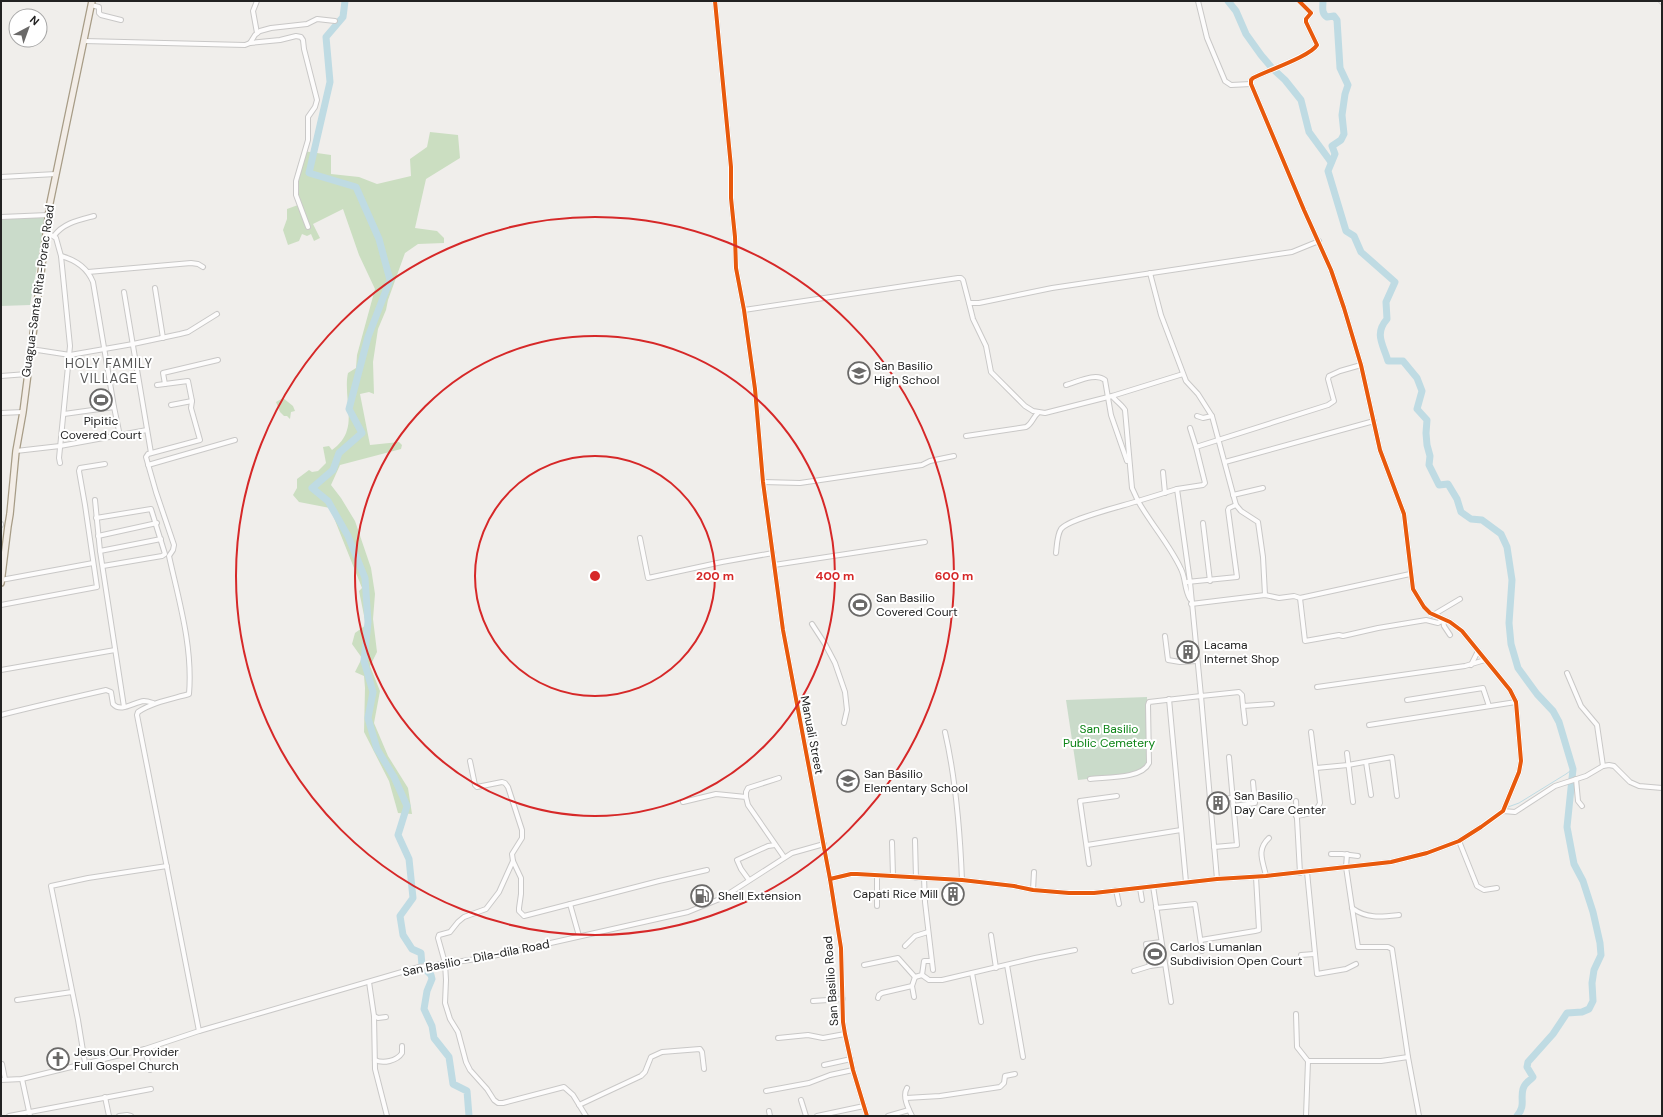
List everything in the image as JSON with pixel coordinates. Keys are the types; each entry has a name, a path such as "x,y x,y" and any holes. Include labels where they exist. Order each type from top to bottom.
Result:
{"main road":[{"name":"Guagua-Santa Rita-Porac Road","path":"1,581 10,514 16,451 23,412 48,215 92,3"}],"street":[{"path":"257,1 253,12 257,33"},
{"name":"Manuali Street","path":"715,1 731,167 731,198 735,237 736,268 744,310 755,389 763,482 772,553 783,630 824,844"},
{"path":"1198,1 1207,38 1225,81 1231,85 1251,84"},
{"path":"830,879 851,874 962,880 1014,886 1033,890 1078,894 1217,879 1256,877 1265,874 1299,869 1307,872 1346,865 1391,862 1426,853 1459,841 1502,811 1519,772 1521,761 1516,702 1508,686 1458,628 1450,622 1433,614 1424,607 1414,593 1410,574 1403,510 1380,450 1361,365 1334,277 1251,84 1250,80 1252,78 1272,68 1296,60 1315,49 1317,45 1306,22 1306,19 1312,12 1299,1"},
{"path":"92,3 99,7 99,13 101,15 121,20"},
{"path":"250,44 257,33 271,28 308,24 317,19 335,20"},
{"path":"84,41 242,46 300,36 303,40 317,100 315,107 308,117 308,140 296,180 296,195 308,227"},
{"path":"1,177 56,174"},
{"path":"1,217 48,215"},
{"path":"54,236 60,228 81,219 94,216"},
{"path":"46,232 54,236 57,240 61,256 70,355 60,446 60,463"},
{"path":"969,303 979,303 1052,288 1292,252 1319,241"},
{"path":"61,256 77,262 88,272 94,287 120,436"},
{"path":"88,272 191,263 198,264 203,267"},
{"path":"1150,273 1157,303 1186,381 1198,394 1212,416 1236,505 1241,512 1258,522 1263,557 1265,595"},
{"path":"744,310 961,278 963,280 972,319 984,338 991,372 1025,406 1038,413 1045,413 1110,396 1183,374"},
{"path":"155,288 163,338"},
{"path":"124,292 151,453"},
{"path":"31,349 70,355 133,344 188,332 217,314"},
{"path":"165,384 162,373 218,360"},
{"path":"1196,447 1332,403 1334,401 1328,379 1329,376 1361,365"},
{"path":"1,376 27,374"},
{"path":"1066,385 1099,376 1103,378 1106,382 1110,396 1111,415 1130,467"},
{"path":"157,385 188,381 192,401 191,408 200,440 147,455 148,465 156,492 174,545 169,556 182,610 190,678 189,694 154,703 142,709 137,714 199,1031"},
{"path":"1110,396 1125,410 1132,488 1138,501 1182,569 1187,594 1191,602"},
{"path":"171,405 192,401"},
{"path":"64,414 114,407"},
{"path":"1,413 23,412"},
{"path":"966,436 1026,427 1030,425 1034,416 1038,413"},
{"path":"1197,416 1203,418 1212,416"},
{"path":"1225,462 1374,421"},
{"path":"1056,553 1059,533 1062,527 1067,524 1096,513 1178,489 1203,485 1205,483 1190,428"},
{"path":"16,451 60,446 147,430"},
{"path":"148,465 234,440"},
{"path":"763,482 800,483 922,465 930,460 954,456"},
{"path":"1,605 96,587 79,469 105,464"},
{"path":"1163,472 1165,493"},
{"path":"1234,496 1263,488"},
{"path":"1178,489 1190,582 1217,879"},
{"path":"94,500 100,551 124,707"},
{"path":"1184,582 1236,578 1237,576 1228,510 1236,505"},
{"path":"96,518 150,508 157,524 164,555 103,566"},
{"path":"1203,523 1210,580"},
{"path":"98,536 157,524"},
{"path":"640,538 648,578 772,553"},
{"path":"100,551 161,539"},
{"path":"774,565 925,542"},
{"path":"1,581 93,563"},
{"path":"1191,602 1265,595 1280,598 1294,596 1300,598 1410,574"},
{"path":"1300,598 1305,641 1339,635 1343,636 1378,628 1426,620 1438,623 1443,620"},
{"path":"1433,614 1460,598"},
{"path":"1443,620 1444,626 1450,635"},
{"path":"812,624 835,663 845,692 847,710 844,723"},
{"path":"1165,636 1168,660 1180,662 1197,661"},
{"path":"1,670 115,650"},
{"path":"1470,665 1478,651"},
{"path":"1317,687 1470,665 1485,660"},
{"path":"1567,672 1580,706 1597,724 1603,766"},
{"path":"1407,700 1483,688 1489,706"},
{"path":"1,715 27,707 109,690 111,692 112,704 118,707 124,707 144,701 154,703"},
{"path":"1090,779 1129,775 1144,770 1148,763 1148,704 1152,701 1239,692 1242,695 1245,723"},
{"path":"1170,699 1186,882"},
{"path":"1369,725 1453,710 1516,702"},
{"path":"137,703 142,709"},
{"path":"1243,706 1272,704"},
{"path":"945,732 959,823 962,880"},
{"path":"1296,816 1310,813 1319,806 1316,768 1310,732"},
{"path":"1347,753 1353,802"},
{"path":"1214,847 1237,845 1229,757"},
{"path":"1316,768 1348,765 1392,757 1397,796"},
{"path":"470,761 474,785 477,787 502,782 508,787 522,830 522,838 512,854 513,861 520,878 522,894 519,908 521,914 524,916 707,870"},
{"path":"1366,762 1371,795"},
{"path":"1502,811 1515,812 1563,783 1586,776 1603,766 1614,766 1630,782 1640,786 1662,788"},
{"path":"779,778 748,788 746,797 748,805 784,858"},
{"path":"1574,779 1578,801 1582,806"},
{"path":"1233,806 1255,803 1253,782"},
{"path":"684,802 716,794 746,797"},
{"path":"1088,864 1087,845 1080,801 1117,796"},
{"path":"1210,800 1232,798"},
{"path":"1296,801 1299,869"},
{"path":"1087,845 1181,830"},
{"path":"1265,874 1261,850 1263,843 1269,838"},
{"path":"915,840 916,878"},
{"path":"1459,841 1477,886 1484,890 1497,888"},
{"path":"892,842 893,876"},
{"name":"San Basilio - Dila-dila Road","path":"3,1080 22,1079 145,1049 199,1031 418,967 484,958 688,912 722,898 784,858 809,847 824,844"},
{"name":"San Basilio Road","path":"824,844 840,948 843,1022 851,1059 867,1116"},
{"path":"749,880 737,860 768,846 776,845"},
{"path":"1331,854 1358,856"},
{"path":"1347,854 1346,865 1358,947 1388,947 1392,949 1408,1057 1419,1116"},
{"path":"513,861 499,892 486,909 464,918 458,922 450,932 440,935 439,944 444,963 446,980 444,997 450,1019 458,1032 466,1062 470,1070 498,1103 564,1087 573,1095 586,1116"},
{"path":"85,1063 51,886 88,878 167,866"},
{"path":"1033,890 1034,872"},
{"path":"1307,872 1315,974 1346,969 1356,964"},
{"path":"877,875 877,906"},
{"path":"1201,940 1260,930 1256,877"},
{"path":"924,878 932,970"},
{"path":"1153,886 1171,1002"},
{"path":"1140,888 1142,900"},
{"path":"1116,890 1119,904"},
{"path":"570,904 579,936"},
{"path":"1156,908 1195,904 1202,951"},
{"path":"1352,908 1365,916 1378,917 1399,915"},
{"path":"905,946 915,936 928,932"},
{"path":"991,935 996,968"},
{"path":"1150,966 1146,944 1162,942"},
{"path":"922,975 926,979 932,981 996,968 1050,954 1075,950"},
{"path":"1301,955 1314,954"},
{"path":"864,965 898,958 915,977"},
{"path":"922,975 924,962 926,960 931,961"},
{"path":"1134,971 1150,966 1165,964"},
{"path":"1007,965 1023,1057"},
{"path":"972,973 981,1022"},
{"path":"915,977 922,975"},
{"path":"914,997 912,986 915,977"},
{"path":"370,982 374,1016 376,1077 386,1116"},
{"path":"878,998 882,993 912,986"},
{"path":"17,1000 72,992"},
{"path":"813,1001 843,999"},
{"path":"1296,1014 1297,1047 1308,1061 1306,1116"},
{"path":"374,1016 378,1018 386,1017"},
{"path":"778,1038 808,1035 829,1038 845,1034"},
{"path":"375,1060 384,1062 398,1058 402,1054 402,1046"},
{"path":"145,1049 150,1070"},
{"path":"579,1105 641,1076 645,1072 651,1057 662,1052 700,1049 702,1052 704,1069"},
{"path":"1308,1061 1380,1061 1408,1057"},
{"path":"824,1065 851,1059"},
{"path":"2,1064 3,1080"},
{"path":"766,1091 809,1083 830,1075 854,1070"},
{"path":"906,1098 940,1096 1000,1086 1004,1083 1005,1076 1015,1074"},
{"path":"22,1079 29,1114"},
{"path":"907,1088 905,1091 906,1098 912,1116"},
{"path":"9,1116 29,1114 105,1097 151,1089"},
{"path":"105,1097 109,1116"},
{"path":"801,1100 806,1116"},
{"path":"817,1116 864,1106"},
{"path":"888,1116 909,1110"},
{"path":"119,1116 127,1114 131,1116"}],"green space":[{"path":"430,132 458,135 460,158 426,179 415,228 437,231 444,238 444,243 418,244 405,253 378,329 373,362 374,394 369,392 360,394 370,445 399,442 402,445 401,449 340,465 331,485 355,521 371,568 375,594 373,619 377,652 370,666 380,691 374,723 388,756 408,788 412,814 398,813 389,781 364,732 364,676 355,672 362,658 352,644 355,633 366,625 359,591 362,588 330,508 299,502 293,495 297,488 297,479 309,470 312,472 318,471 326,463 323,447 329,446 332,450 345,436 349,418 347,387 348,373 356,368 357,355 375,289 359,255 343,209 313,224 320,238 314,241 311,234 307,236 302,234 299,241 288,245 283,230 287,219 287,209 298,205 294,184 303,151 331,155 331,174 359,177 377,184 411,176 410,159 427,147"},
{"path":"46,216 30,305 1,306 1,218"},
{"path":"283,398 293,406 295,411 291,412 290,419 280,412 276,402"},
{"name":"San Basilio Public Cemetery","path":"1147,697 1148,763 1146,767 1131,774 1078,780 1066,700"},
{"name":"Carlos Lumanlan Subdivision Open Court","path":"1159,943 1162,963 1151,965 1148,945"}],"waterway":[{"path":"345,1 343,17 326,37 330,82 309,173 356,187 379,239 390,280 368,337 349,409 362,433 339,453 333,470 312,488 328,501 348,536 365,578 368,622 364,661 373,692 368,718 377,749 394,777 407,806 398,835 409,859 413,898 400,916 403,935 412,949 421,953 422,966 431,975 432,979 427,991 424,1009 432,1026 434,1038 449,1057 453,1084 467,1091 469,1116"},
{"path":"1228,1 1236,11 1246,34 1261,55 1285,80 1301,100 1309,132 1331,162"},
{"path":"1323,1 1324,14 1327,17 1334,16 1337,20 1340,68 1348,85 1342,115 1344,134 1341,140 1332,146 1335,154 1328,171 1346,231 1354,236 1361,252 1395,282 1386,302 1387,319 1383,324 1380,334 1382,344 1388,361 1403,361 1417,378 1422,391 1417,409 1427,420 1426,433 1430,456 1429,465 1439,485 1448,484 1457,499 1461,512 1471,519 1482,520 1501,534 1507,547 1512,580 1509,623 1511,644 1518,668 1537,694 1553,711 1559,722 1573,769 1567,827 1574,864 1583,881 1593,912 1600,943 1601,955 1594,970 1592,983 1593,1001 1589,1009 1582,1012 1567,1013 1553,1034 1528,1062 1527,1067 1533,1077 1524,1087 1522,1093 1522,1106 1517,1116"},
{"path":"1508,807 1519,803 1573,769"}],"cycle path":[{"path":"715,1 731,167 731,198 735,237 736,268 744,310 755,389 763,482 783,630 830,879 841,948 843,1022 845,1034 853,1070 867,1116"},
{"path":"830,879 857,874 962,880 1014,886 1033,890 1069,893 1094,893 1217,879 1266,876 1391,862 1427,853 1459,841 1503,811 1519,772 1521,761 1516,702 1510,690 1462,631 1450,622 1430,613 1424,607 1413,589 1404,514 1380,450 1361,365 1344,308 1331,270 1251,84 1251,80 1253,78 1306,54 1317,45 1306,22 1306,19 1311,13 1299,1"}],"place":[{"name":"San Basilio High School","path":"859,373"},
{"name":"Pipitic Covered Court","path":"101,400"},
{"name":"San Basilio Covered Court","path":"860,605"},
{"name":"Lacama Internet Shop","path":"1188,652"},
{"name":"San Basilio Elementary School","path":"848,781"},
{"name":"San Basilio Day Care Center","path":"1218,803"},
{"name":"Capati Rice Mill","path":"953,894"},
{"name":"Shell Extension","path":"702,896"},
{"name":"Carlos Lumanlan Subdivision Open Court","path":"1155,954"},
{"name":"Jesus Our Provider Full Gospel Church","path":"58,1059"}],"district":[{"name":"HOLY FAMILY VILLAGE","path":"109,370"}]}
